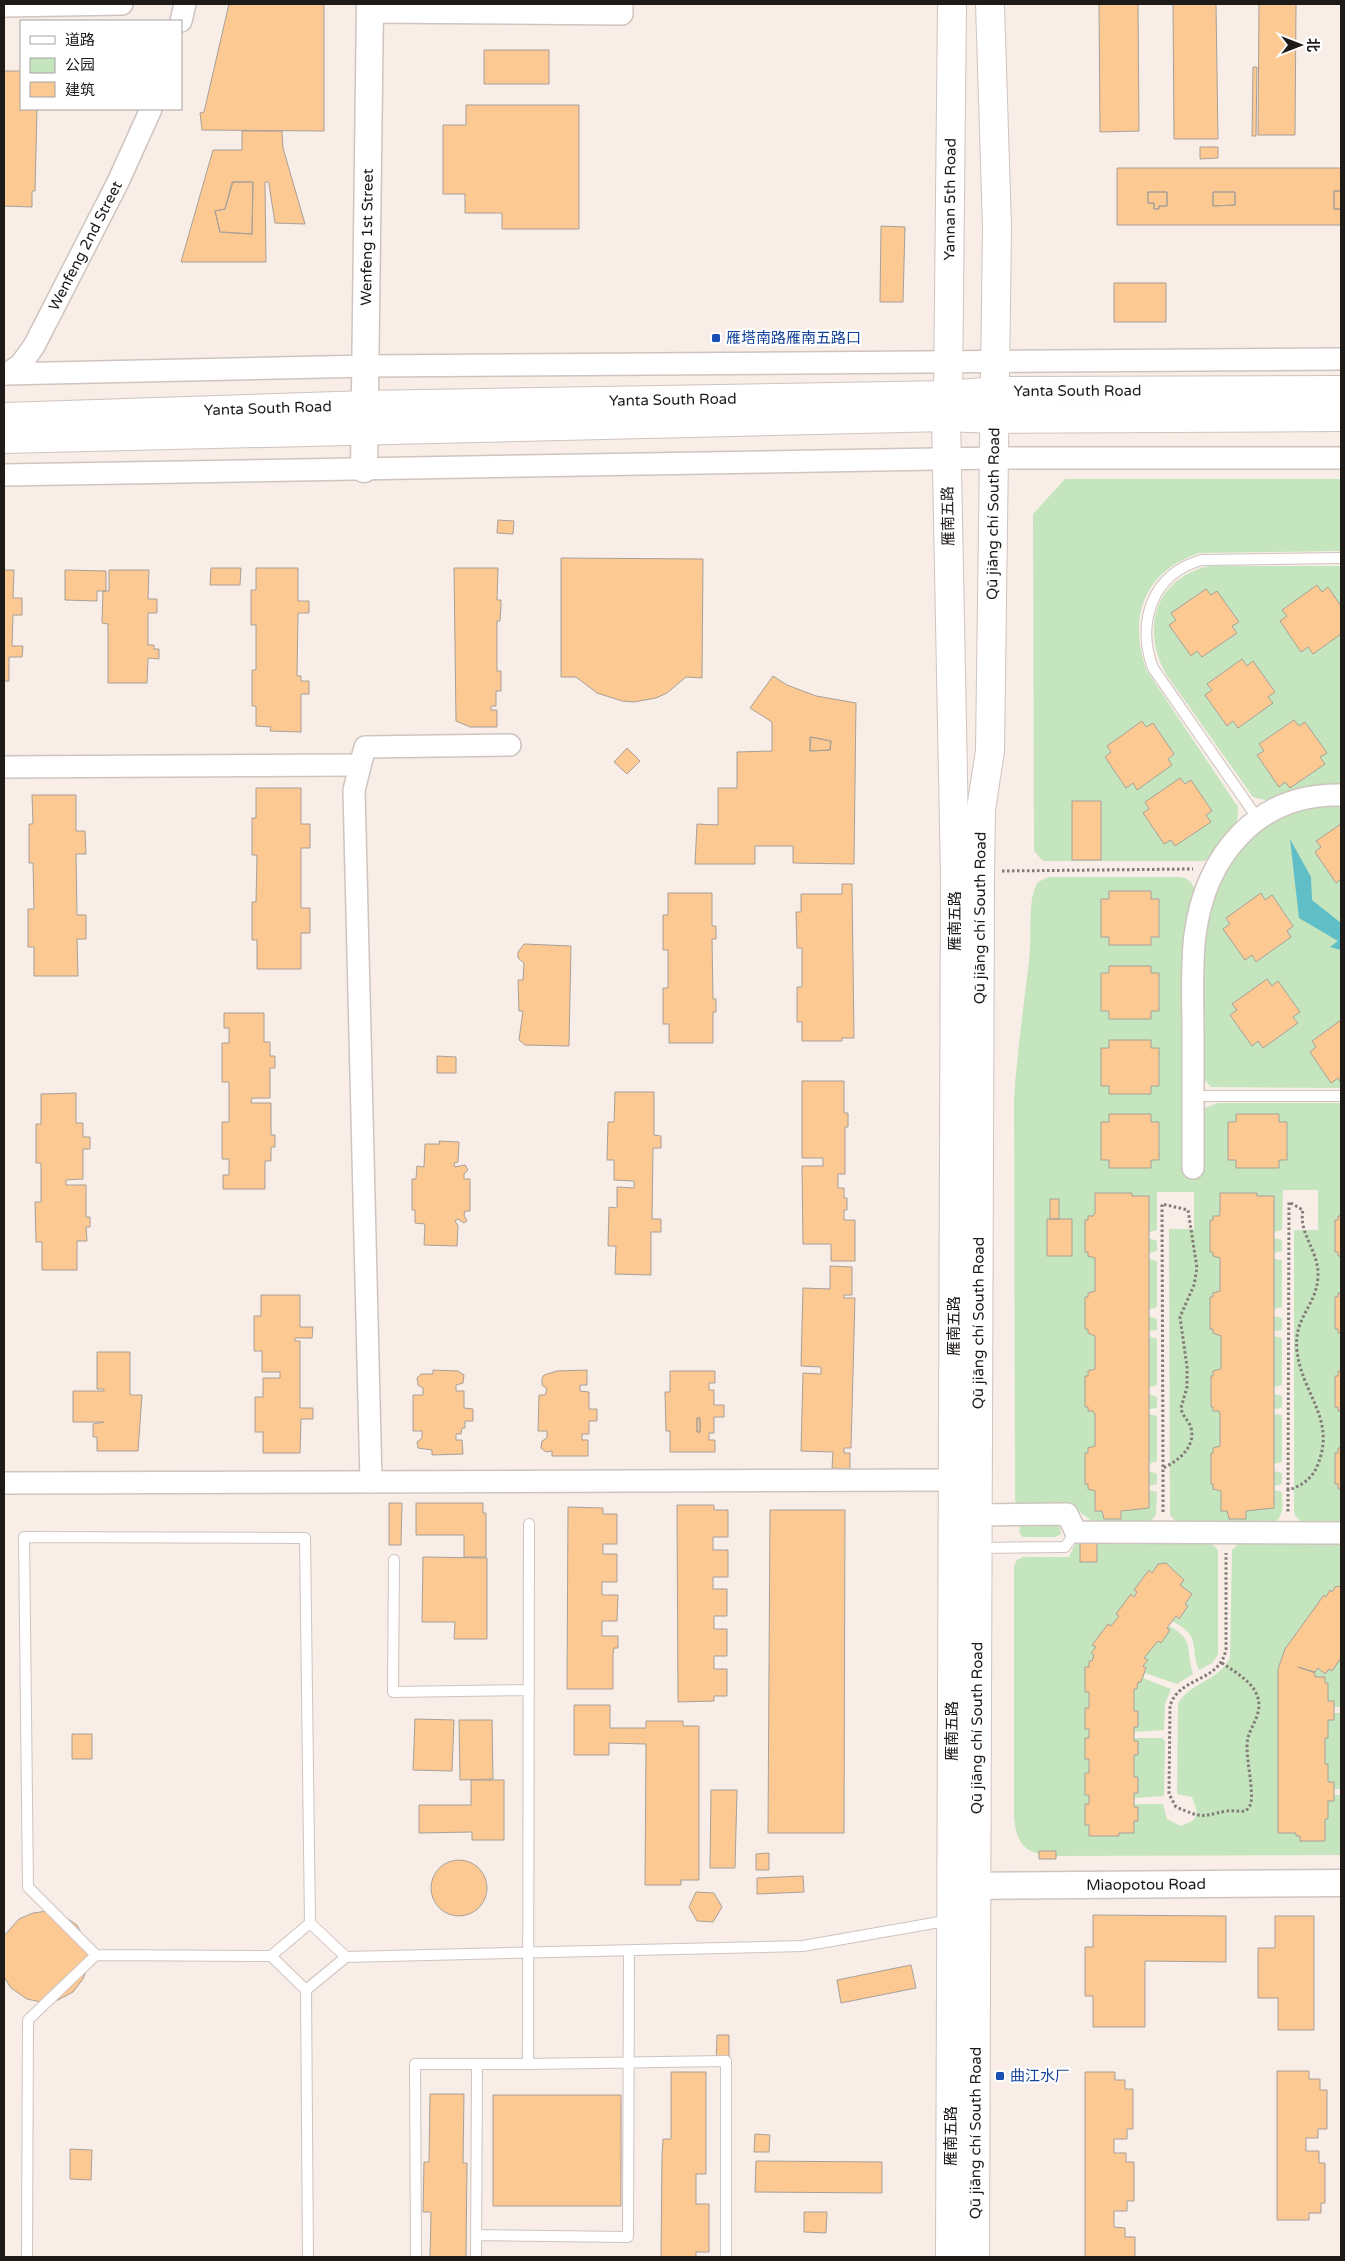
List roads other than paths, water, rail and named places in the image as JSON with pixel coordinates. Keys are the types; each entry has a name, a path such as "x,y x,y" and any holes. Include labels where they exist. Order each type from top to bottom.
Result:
{"main road":[{"name":"Yannan 5th Road","path":"947,406 952,4"},
{"path":"990,4 996,190 995,391"},
{"name":"Yanta South Road","path":"4,417 366,418 947,406 995,391 1341,390"},
{"name":"Qū jiāng chí South Road","path":"975,2257 964,1886 977,1548 980,871 981,809 990,751 993,419 995,391"},
{"name":"Yanta South Road","path":"947,406 993,419 1341,417"},
{"name":"雁南五路","path":"947,406 955,878 953,1480 964,1886 952,1920 950,2257"},
{"name":"Yanta South Road","path":"4,439 366,418"}],"street":[{"path":"4,6 122,4"},
{"path":"181,20 185,4"},
{"path":"370,8 622,14 622,4"},
{"name":"Wenfeng 1st Street","path":"364,469 370,8"},
{"name":"Wenfeng 2nd Street","path":"6,374 21,364 34,346 118,182 151,110"},
{"path":"6,374 366,366 1341,359"},
{"path":"4,476 994,458 1341,458"},
{"path":"371,1482 354,790 365,747 510,745"},
{"path":"4,767 360,765"},
{"path":"1193,1168 1195,937 1203,895 1214,869 1234,840 1258,819 1292,802 1320,796 1341,795"},
{"path":"4,1483 953,1480"},
{"path":"977,1515 1067,1514 1076,1532 1341,1533"},
{"name":"Miaopotou Road","path":"964,1886 1341,1883"}],"lane":[{"path":"1258,819 1154,668 1146,639 1149,610 1159,589 1170,575 1196,562 1220,558 1341,558"},
{"path":"1193,1096 1341,1096"},
{"path":"528,2064 530,1953 529,1524"},
{"path":"977,1548 1065,1547 1076,1532"},
{"path":"96,1955 28,1887 24,1537 305,1538 310,1923 346,1958"},
{"path":"394,1560 393,1692 530,1690"},
{"path":"306,1990 346,1958 803,1946 952,1920"},
{"path":"27,2257 28,2020 96,1955 271,1956 310,1923"},
{"path":"476,2236 628,2238 629,1951"},
{"path":"271,1956 306,1990 308,2257"},
{"path":"416,2257 415,2064 726,2061 726,2257"},
{"path":"476,2257 477,2064"}],"water":[{"path":"1290,839 1311,877 1312,900 1341,923 1341,950 1330,947 1338,941 1299,918"}],"place":[{"name":"雁塔南路雁南五路口","path":"716,338"},
{"name":"曲江水厂","path":"1000,2076"}]}
